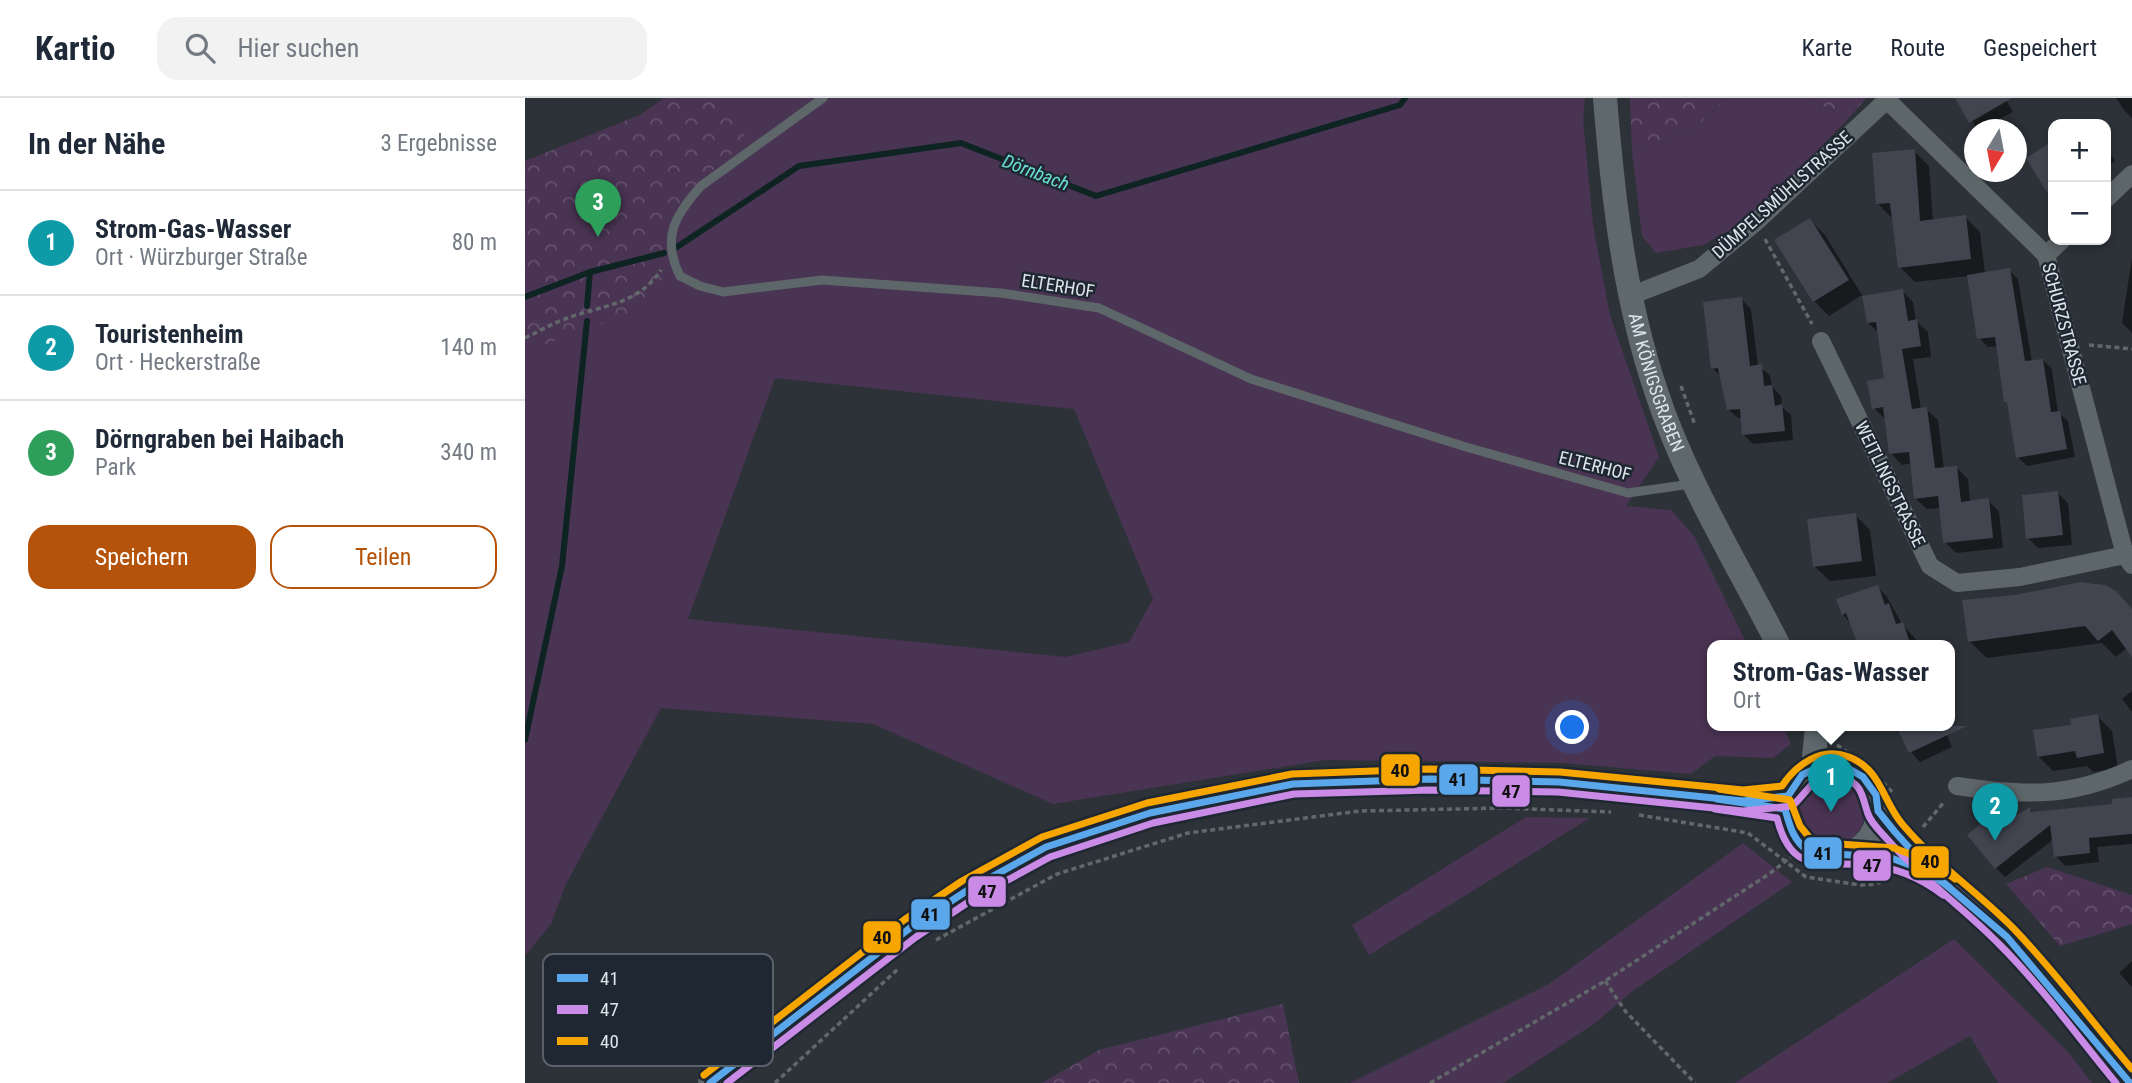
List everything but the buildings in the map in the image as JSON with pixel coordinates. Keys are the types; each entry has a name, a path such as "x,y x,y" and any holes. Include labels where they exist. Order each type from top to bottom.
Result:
{"main road":[{"name":"AM KÖNIGSGRABEN","path":"1605,98 1611,182 1630,296 1656,393 1696,484 1776,640"},
{"path":"1931,872 1881,856 1822,856 1804,847 1788,826 1786,803 1793,785 1823,746 1844,766 1863,777 1875,795 1889,806 1931,872 2007,937 2130,1083"},
{"path":"773,1034 910,928 968,890 1045,847 1150,813 1293,784 1429,779 1559,782 1743,802 1786,803"},
{"path":"1850,854 1867,841 1889,806"},
{"path":"710,1083 732,1066"}],"street":[{"name":"DÜMPELSMÜHLSTRASSE","path":"1630,296 1699,269 1756,222 1888,99"},
{"name":"SCHURZSTRASSE","path":"1888,99 2046,255 2128,560"},
{"path":"2111,194 2132,174"},
{"path":"2046,255 2057,245"},
{"name":"WEITLINGSTRASSE","path":"1821,341 1930,566 1957,583 2020,577 2128,560"},
{"path":"1957,786 2019,795 2073,789 2105,781 2132,769"}],"lane":[{"path":"671,254 672,225 701,186 823,98"},
{"name":"ELTERHOF","path":"671,254 680,276 700,286 723,292 823,281 1000,293 1099,308 1251,379 1466,447 1628,493 1696,484"}],"path":[{"path":"1756,222 1821,341"},
{"path":"525,338 565,318 599,311 635,295 651,285 671,254"},
{"path":"2071,343 2132,349"},
{"path":"1823,746 1866,764 1889,806"},
{"path":"1916,818 1923,826 1957,786"},
{"path":"929,944 1057,874 1188,833 1360,811 1503,808 1624,813"},
{"path":"1638,815 1748,833 1765,844 1784,863 1806,877 1830,883 1878,884"},
{"path":"1430,1083 1605,981 1784,863 1804,847"},
{"path":"775,1083 907,960"},
{"path":"1605,981 1626,1012 1695,1083"}],"green space":[{"path":"664,98 717,98 748,140 715,168 676,208 666,271 643,314 604,323 525,352 525,161 640,115"},
{"path":"701,98 1585,98 1583,120 1593,225 1610,315 1659,457 1626,506 1671,510 1694,536 1745,640 1707,640 1707,731 1785,731 1791,744 1773,758 1715,756 1691,774 1563,763 1325,760 1053,804 873,724 661,708 566,884 551,924 525,956 525,284","holes":["775,378 1074,409 1153,599 1129,642 1066,657 688,619"]},
{"path":"1630,98 1727,98 1696,127 1632,151"},
{"path":"1727,98 1805,98 1849,118 1749,219 1703,245 1656,253 1642,236 1632,151 1696,127"},
{"path":"1805,98 1866,98 1849,118"},
{"path":"1832,779 1855,789 1865,812 1855,835 1832,845 1809,835 1799,812 1809,789"},
{"path":"1526,817 1590,818 1369,955 1352,925"},
{"path":"1743,843 1792,882 1630,993 1594,1024 1503,1083 1350,1083 1549,984"},
{"path":"2047,867 2132,895 2132,924 2060,946 2006,884"},
{"path":"1954,939 2069,1053 2092,1083 1998,1083 1970,1036 1887,1083 1735,1083"},
{"path":"1283,1004 1299,1083 1042,1083 1099,1050"}],"waterway":[{"name":"Dörnbach","path":"677,247 799,166 961,143 1096,196 1400,105 1405,98"},
{"name":"Dörnbach","path":"525,297 590,272 664,253"},
{"path":"587,306 590,272"},
{"path":"525,740 562,566 587,321"}],"transit line":[{"name":"40","path":"773,1022 904,920 962,881 1042,837 1147,803 1292,774 1429,769 1560,772 1743,790 1782,786 1794,771 1810,760 1839,754 1860,763 1868,770 1903,825 1930,854 2015,930 2132,1069"},
{"name":"41","path":"773,1034 910,928 968,890 1046,847 1150,813 1293,784 1429,779 1559,782 1743,801 1788,796 1802,775 1823,765 1844,766 1863,777 1876,795 1878,811 1895,832 1931,872 2007,937 2130,1083"},
{"name":"47","path":"773,1047 916,937 973,899 1050,857 1153,823 1294,794 1429,790 1558,792 1743,811 1792,806 1819,778 1834,775 1855,784 1876,827 1915,868 1986,931 2015,961 2116,1083"},
{"name":"40","path":"1719,789 1790,800 1800,826 1813,842 1894,848 1931,862 1955,879"},
{"name":"41","path":"1717,799 1785,809 1796,838 1809,852 1891,858 1926,871 1949,887"},
{"name":"47","path":"1715,809 1777,818 1783,836 1799,857 1822,863 1888,868 1926,883 1943,895"},
{"name":"40","path":"704,1075 716,1066"},
{"name":"41","path":"710,1083 732,1066"},
{"name":"47","path":"727,1083 749,1066"}],"place":[{"name":"Dörngraben bei Haibach","path":"598,237"},
{"name":"Strom-Gas-Wasser","path":"1831,812"},
{"name":"Touristenheim","path":"1995,841"}]}
